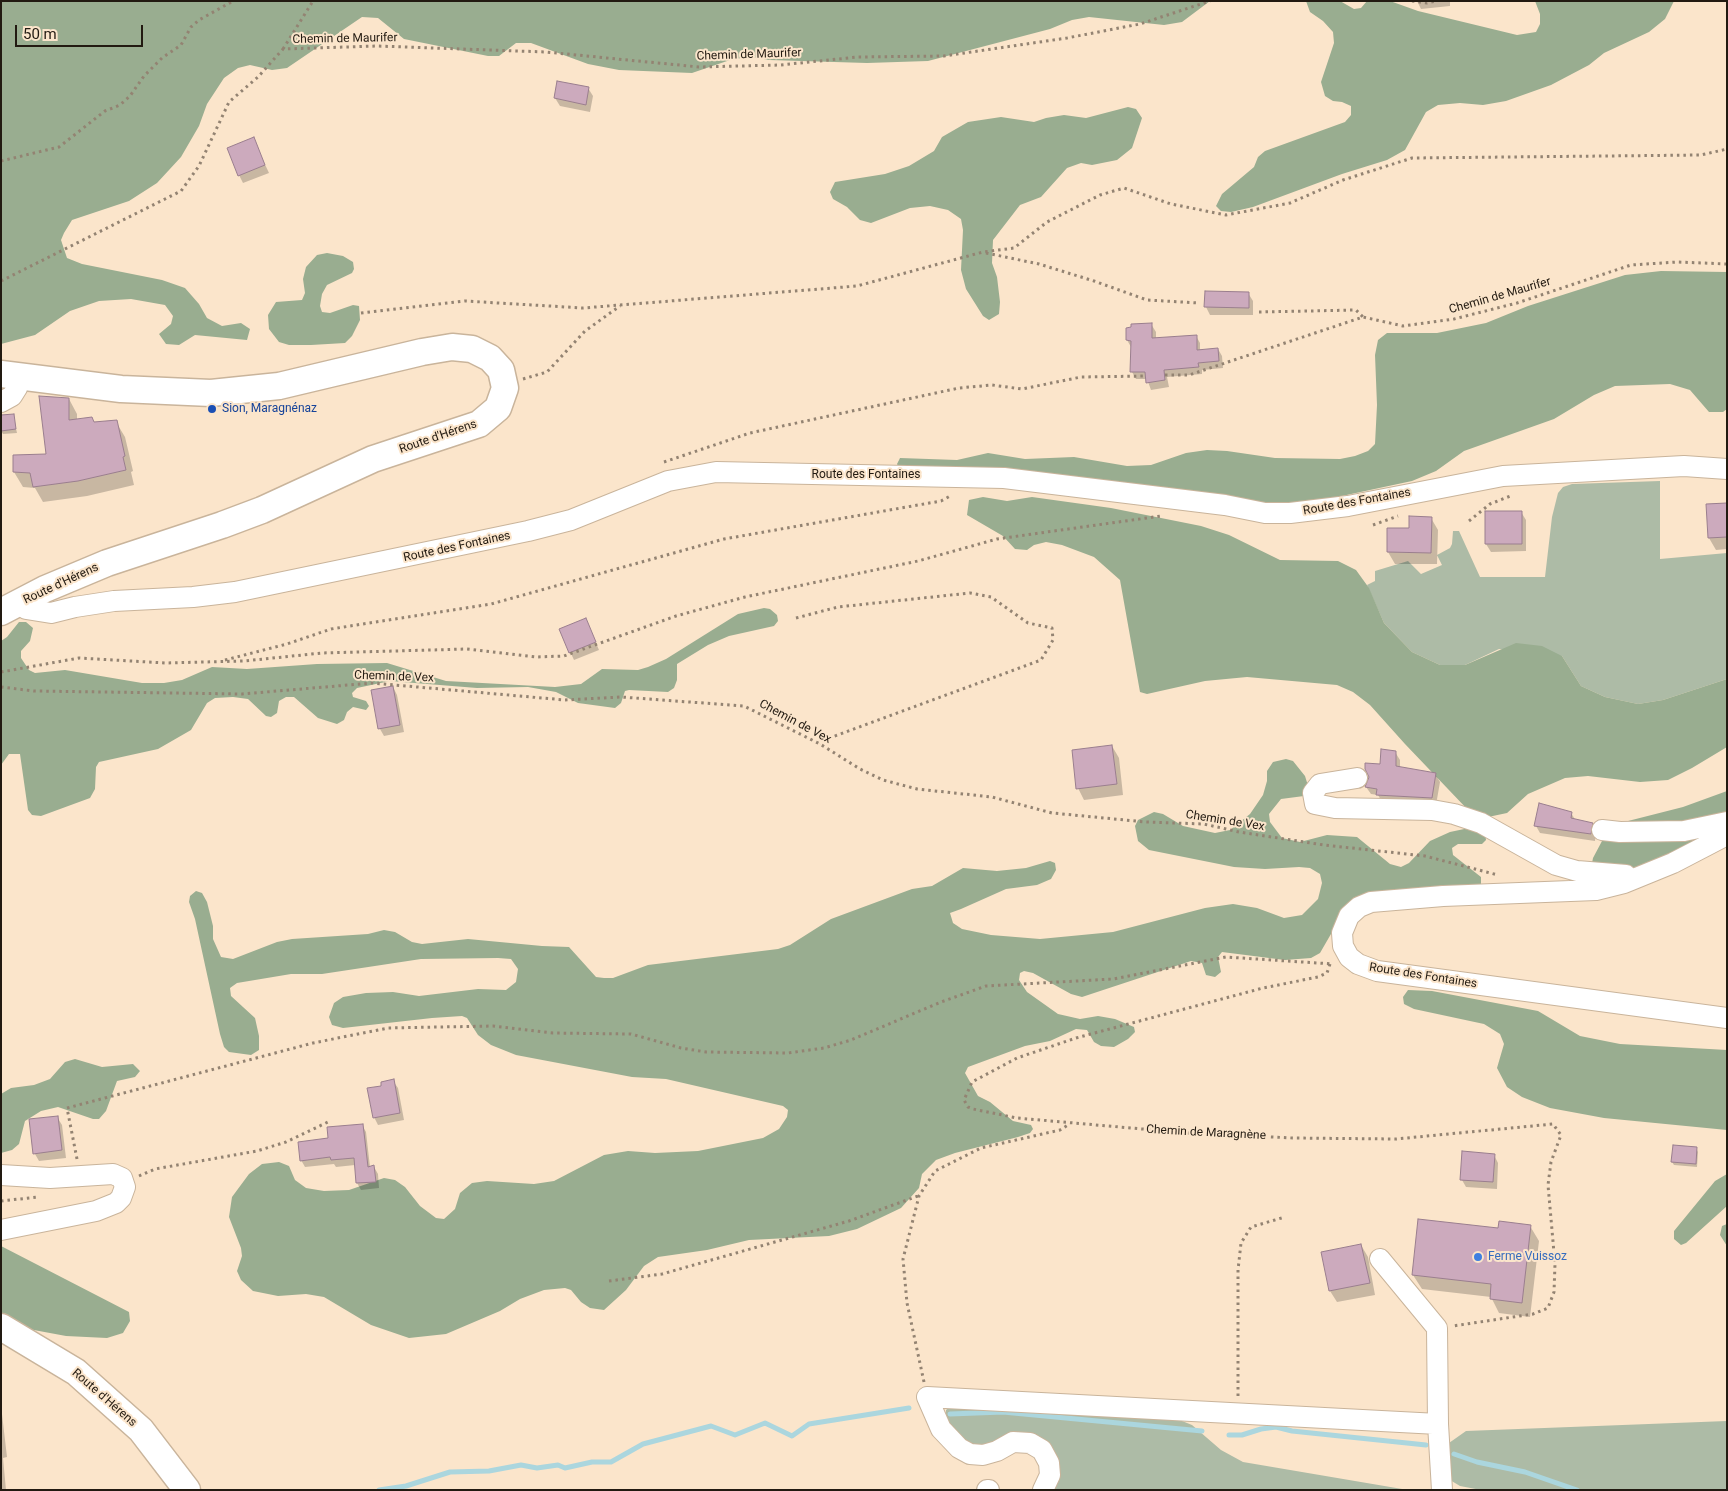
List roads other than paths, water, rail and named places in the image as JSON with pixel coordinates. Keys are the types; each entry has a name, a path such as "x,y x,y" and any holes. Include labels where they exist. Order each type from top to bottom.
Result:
{"main road":[{"name":"Route d'Hérens","path":"10,375 121,389 179,393 217,393 298,382 422,352 452,347 472,350 490,358 499,366 505,383 504,394 498,408 479,424 366,462 262,510 107,563 51,586 10,608"},
{"name":"Route d'Hérens","path":"1,1328 76,1372 141,1430 188,1490"}],"street":[{"path":"1,402 12,396 17,388 10,375"},
{"name":"Route des Fontaines","path":"10,608 51,613 114,601 193,597 235,592 528,532 571,520 668,480 716,472 995,477 1225,505 1265,512 1290,513 1348,506 1504,476 1684,466 1727,470"},
{"path":"1357,778 1320,784 1313,793 1315,804 1335,808 1432,810 1454,814 1480,823 1556,865 1577,871 1623,874 1631,880 1673,863 1727,835"},
{"path":"1602,830 1620,832 1684,831 1727,822"},
{"name":"Route des Fontaines","path":"1631,880 1606,888 1577,892 1458,895 1371,902 1353,911 1346,922 1342,940 1349,957 1367,968 1389,973 1727,1018"},
{"path":"1,1175 50,1178 113,1174 118,1175 124,1182 121,1198 116,1203 96,1211 1,1230"},
{"path":"1380,1259 1437,1328 1438,1424 1442,1490"},
{"path":"1043,1490 1050,1475 1049,1463 1042,1450 1030,1444 1013,1442 997,1451 983,1455 970,1454 959,1448 941,1429 927,1397 1438,1424"}],"waterway":[{"path":"379,1490 406,1486 450,1472 489,1471 521,1465 537,1468 558,1465 565,1468 592,1462 611,1462 643,1444 711,1426 735,1435 765,1423 792,1436 809,1424 909,1408"},
{"path":"950,1414 1003,1412 1202,1431"},
{"path":"1229,1435 1242,1435 1276,1427 1292,1431 1426,1445"},
{"path":"1454,1454 1477,1462 1525,1472 1577,1490"}],"place":[{"name":"Sion, Maragnénaz","path":"212,409"},
{"name":"Ferme Vuissoz","path":"1478,1257"}]}
